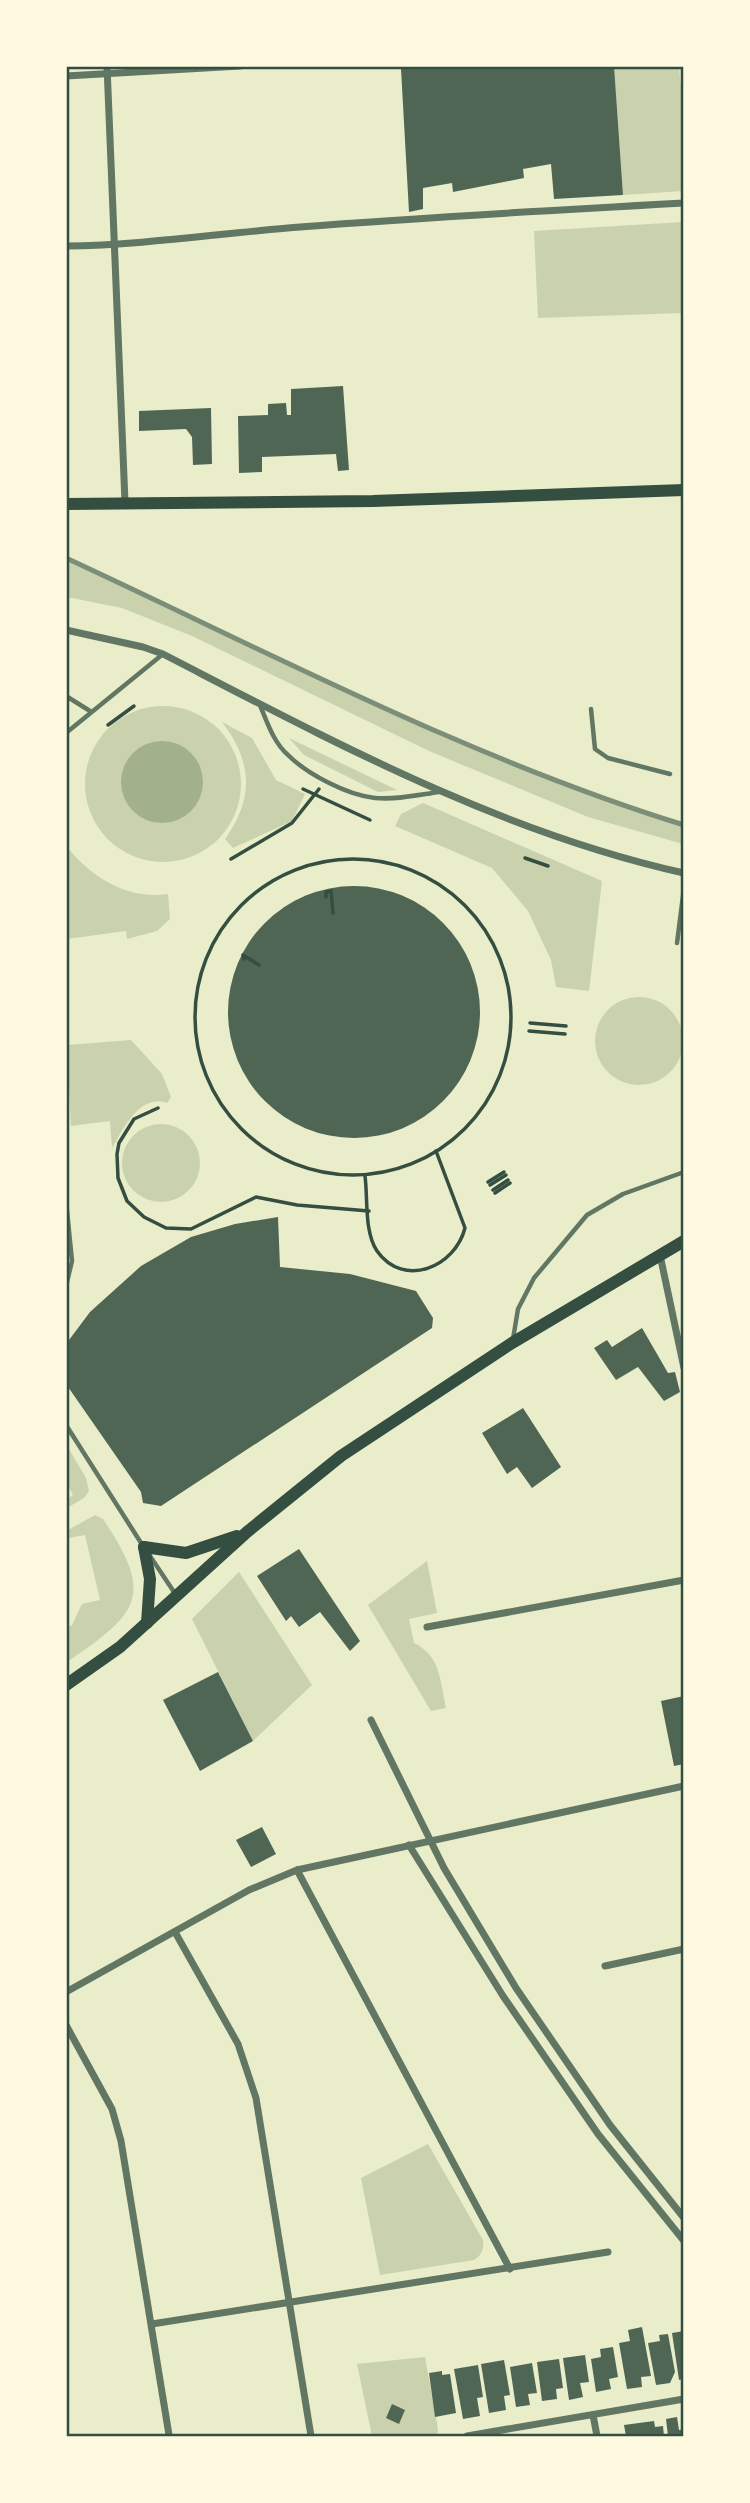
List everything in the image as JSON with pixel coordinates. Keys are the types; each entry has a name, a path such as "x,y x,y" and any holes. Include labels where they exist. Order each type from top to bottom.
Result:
{"main road":[{"path":"66,504 373,501 684,490"},
{"path":"66,1685 120,1647 247,1532 341,1456 513,1343 684,1241"},
{"path":"147,1623 150,1579 144,1547 186,1553 208,1549 247,1532"}],"street":[{"path":"66,76 108,70 240,66"},
{"path":"108,70 125,502"},
{"path":"66,246 114,246 298,227 684,203"},
{"path":"66,630 120,641 163,654 440,792 584,847 684,873"},
{"path":"660,1255 684,1368"},
{"path":"427,1627 684,1580"},
{"path":"371,1720 444,1868 516,1988 610,2125 684,2218"},
{"path":"66,1992 249,1890 297,1870 684,1786"},
{"path":"409,1845 503,1996 598,2134 684,2241"},
{"path":"297,1870 510,2269"},
{"path":"175,1932 237,2045 256,2098 311,2437"},
{"path":"605,1966 684,1948"},
{"path":"66,2025 112,2109 121,2141 169,2435"},
{"path":"152,2325 608,2252"},
{"path":"467,2437 684,2399"},
{"path":"593,2415 597,2437"}],"lane":[{"path":"66,733 163,654"},
{"path":"66,696 90,711"},
{"path":"258,703 274,737 288,756 326,779 372,798 440,792"},
{"path":"591,709 595,749 608,758 670,774"},
{"path":"677,943 684,888"},
{"path":"513,1343 517,1309 534,1278 587,1215 622,1194 684,1172"},
{"path":"66,1201 72,1261 66,1286"},
{"path":"66,1425 176,1596"}],"path":[{"path":"108,725 134,706"},
{"path":"231,859 292,822 326,779"},
{"path":"303,789 370,820"},
{"path":"359,858 412,870 459,898 493,941 511,992 510,1046 491,1097 458,1137 436,1151 415,1164 365,1176 314,1172 267,1152 229,1118 203,1074 193,1024 199,974 221,928 256,891 305,866 359,858"},
{"path":"525,858 548,866"},
{"path":"326,897 326,892 331,891 333,913"},
{"path":"244,959 243,955 259,965"},
{"path":"530,1023 566,1026"},
{"path":"529,1031 565,1034"},
{"path":"158,1108 134,1119 119,1143 118,1178 127,1201 144,1217 166,1228 191,1228 256,1197 297,1205 369,1211"},
{"path":"365,1176 371,1240 387,1262 402,1268 420,1270 434,1267 454,1253 465,1228 436,1151"},
{"path":"489,1183 505,1174"},
{"path":"494,1191 509,1182"}],"shaded area":[{"path":"614,67 679,67 684,122 683,191 623,195"},
{"path":"683,222 683,313 538,318 534,231"},
{"path":"66,560 498,760 599,798 683,825 683,844 588,817 429,751 192,636 122,608 67,597"},
{"path":"163,706 193,712 218,729 235,754 241,784 235,814 218,839 193,856 163,862 133,856 108,839 91,814 85,784 91,754 108,729 133,712"},
{"path":"222,722 252,738 276,780 305,794 292,821 233,848 225,839 241,809 246,780 240,752"},
{"path":"289,738 397,790 378,792 304,755"},
{"path":"162,741 178,745 191,753 199,766 203,782 199,798 191,811 178,819 162,823 146,819 133,811 125,798 121,782 125,766 133,753 146,745"},
{"path":"423,803 602,881 589,991 556,987 551,960 528,911 492,868 395,826 401,814"},
{"path":"67,847 88,868 112,884 139,894 168,894 170,919 157,931 127,939 126,931 67,939"},
{"path":"639,997 656,1000 670,1010 680,1024 683,1041 680,1058 670,1072 656,1082 639,1085 622,1082 608,1072 598,1058 595,1041 598,1024 608,1010 622,1000"},
{"path":"131,1040 162,1074 171,1097 167,1103 148,1103 140,1108 112,1148 110,1121 71,1126 67,1045"},
{"path":"161,1124 176,1127 188,1136 197,1148 200,1163 197,1178 188,1190 176,1199 161,1202 146,1199 134,1190 125,1178 122,1163 125,1148 134,1136 146,1127"},
{"path":"66,1444 86,1478 89,1491 84,1498 67,1508 67,1499 73,1495 67,1484"},
{"path":"95,1515 103,1519 129,1567 133,1585 132,1601 124,1616 110,1630 67,1662 67,1627 72,1625 82,1604 100,1600 85,1535 69,1538 68,1530"},
{"path":"427,1561 437,1613 409,1619 414,1643 430,1655 438,1670 446,1708 431,1711 368,1605"},
{"path":"239,1572 312,1685 253,1741 192,1619"},
{"path":"428,2144 483,2240 482,2252 474,2260 380,2275 361,2178"},
{"path":"425,2357 437,2436 372,2436 357,2364"}],"building":[{"path":"431,66 614,66 623,195 554,199 551,164 523,169 524,178 453,192 452,183 423,188 423,209 409,212 401,69"},
{"path":"343,386 349,470 338,471 336,454 262,457 262,472 239,473 238,416 268,415 268,404 286,403 287,415 291,415 291,389"},
{"path":"211,408 212,464 193,465 192,437 186,429 139,431 139,411"},
{"path":"342,886 366,886 391,891 414,900 434,914 452,932 466,952 475,975 480,1012 478,1037 466,1072 452,1092 434,1110 414,1124 391,1133 366,1138 342,1138 317,1133 294,1124 274,1110 256,1092 242,1072 233,1049 228,1024 228,1000 233,975 242,952 256,932 274,914 294,900 317,891"},
{"path":"278,1217 280,1267 350,1274 416,1291 433,1318 432,1328 161,1506 143,1503 141,1492 66,1384 66,1344 90,1312 141,1266 191,1237 235,1224"},
{"path":"642,1328 668,1373 675,1372 680,1392 664,1401 638,1367 616,1380 594,1348 607,1340 612,1347"},
{"path":"523,1408 561,1467 532,1488 517,1467 507,1474 482,1433"},
{"path":"299,1549 360,1641 350,1651 320,1612 299,1627 291,1616 286,1621 257,1576"},
{"path":"218,1672 253,1741 200,1771 163,1700"},
{"path":"684,1696 684,1764 674,1766 661,1701"},
{"path":"262,1827 276,1854 251,1867 236,1840"},
{"path":"642,2327 651,2376 641,2377 642,2387 627,2389 619,2343 630,2341 628,2330"},
{"path":"684,2331 684,2379 679,2380 672,2333"},
{"path":"668,2334 675,2372 670,2383 656,2385 648,2343 660,2341 659,2335"},
{"path":"613,2347 618,2377 609,2379 611,2389 596,2392 591,2359 601,2357 600,2349"},
{"path":"585,2355 589,2382 580,2383 583,2397 569,2400 563,2358"},
{"path":"559,2359 563,2388 556,2389 557,2399 542,2401 537,2362"},
{"path":"504,2360 510,2395 504,2396 506,2410 489,2413 481,2364"},
{"path":"532,2363 537,2393 528,2394 530,2405 516,2407 510,2367"},
{"path":"478,2365 483,2397 477,2398 480,2416 463,2419 454,2369"},
{"path":"442,2371 442,2375 450,2374 456,2413 435,2417 429,2373"},
{"path":"392,2404 405,2410 399,2424 386,2418"},
{"path":"677,2417 679,2430 684,2429 684,2436 668,2436 666,2419"},
{"path":"654,2421 655,2427 663,2426 664,2436 626,2436 624,2425"}],"railway":[{"path":"66,558 448,736 604,798 684,825"}]}
